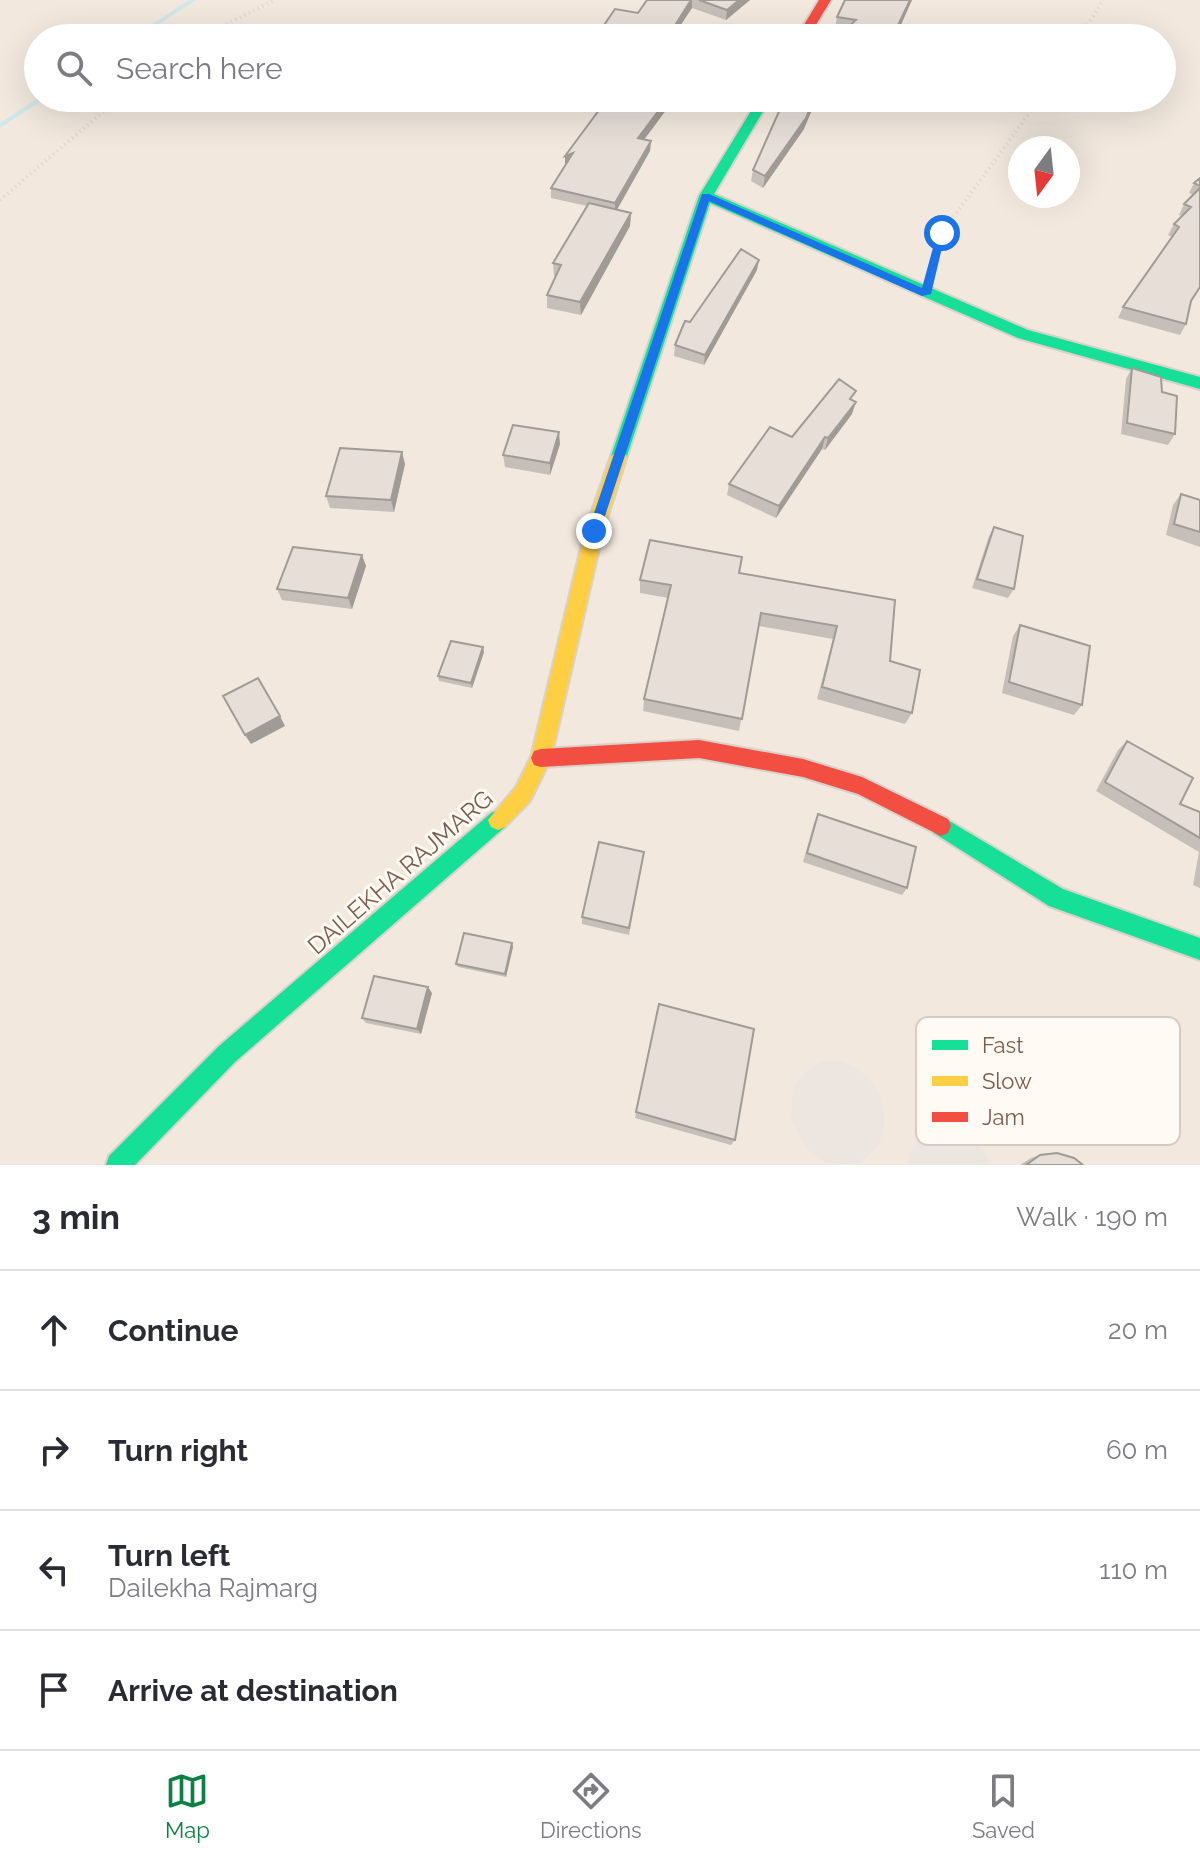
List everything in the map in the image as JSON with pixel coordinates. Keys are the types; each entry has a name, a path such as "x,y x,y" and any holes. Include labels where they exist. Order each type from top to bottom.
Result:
{"main road":[{"path":"810,24 825,0"},
{"name":"DAILEKHA RAJMARG","path":"118,1165 227,1054 482,836 523,794 541,758 594,531 706,196 757,112"},
{"path":"706,196 1023,334 1200,383"},
{"path":"541,758 699,749 803,768 862,786 937,823 1057,898 1200,949"}],"path":[{"path":"227,24 274,0"},
{"path":"1088,24 1103,0"},
{"path":"0,200 103,112"},
{"path":"926,294 942,233 1030,112"}],"shaded area":[{"path":"0,0 1200,0 1200,1165 0,1165"},
{"path":"826,1061 841,1061 869,1078 879,1093 884,1110 884,1128 879,1144 868,1156 854,1164 822,1160 807,1149 791,1119 793,1087 812,1066"},
{"path":"916,1143 978,1145 992,1165 907,1165"}],"building":[{"path":"647,0 691,0 676,24 605,24 615,9 638,13"},
{"path":"699,0 739,0 727,10"},
{"path":"845,0 910,0 899,24 852,24 856,20 837,17"},
{"path":"598,112 658,112 638,138 651,141 615,203 551,188 573,153 565,156"},
{"path":"779,112 808,112 765,176 753,170"},
{"path":"1200,188 1200,287 1191,301 1186,324 1123,307 1179,227 1174,224 1191,207 1184,204"},
{"path":"589,203 631,213 580,302 547,295 561,265 553,263"},
{"path":"741,249 759,260 705,355 675,345 685,321 690,322"},
{"path":"1132,368 1161,377 1162,392 1177,396 1175,434 1127,423"},
{"path":"839,379 856,391 850,399 856,402 828,438 825,437 779,506 729,484 770,427 792,437"},
{"path":"513,425 559,432 550,463 503,455"},
{"path":"340,448 402,452 391,500 326,496"},
{"path":"1181,494 1200,500 1200,532 1174,524"},
{"path":"994,527 1023,536 1014,589 977,579"},
{"path":"650,540 742,557 739,573 895,600 890,661 920,670 912,713 822,687 837,626 761,613 742,719 644,699 671,585 640,580"},
{"path":"293,547 362,555 348,598 277,589"},
{"path":"1020,625 1090,646 1082,705 1009,682"},
{"path":"451,641 483,647 471,683 438,676"},
{"path":"258,678 280,716 245,735 223,696"},
{"path":"1127,741 1193,778 1180,804 1200,812 1200,838 1105,782"},
{"path":"818,814 916,847 907,888 807,853"},
{"path":"599,842 644,852 629,928 582,917"},
{"path":"464,933 512,943 505,974 456,964"},
{"path":"374,976 428,987 417,1029 362,1018"},
{"path":"659,1004 754,1029 735,1140 636,1112"},
{"path":"1057,1153 1074,1158 1083,1165 1026,1165 1040,1155"}],"waterway":[{"path":"156,24 193,0"},
{"path":"0,126 24,110"}],"traffic: fast":[{"path":"619,456 706,196 757,112"},
{"path":"706,196 1023,334 1200,383"},
{"path":"118,1165 227,1054 498,820"},
{"path":"941,826 1057,898 1200,949"}],"traffic: slow":[{"path":"498,820 523,794 541,758 594,531 619,456"}],"traffic: jam":[{"path":"810,24 825,0"},
{"path":"541,758 699,749 803,768 862,786 941,826"}],"route":[{"path":"594,531 706,196 926,294 942,233"}]}
